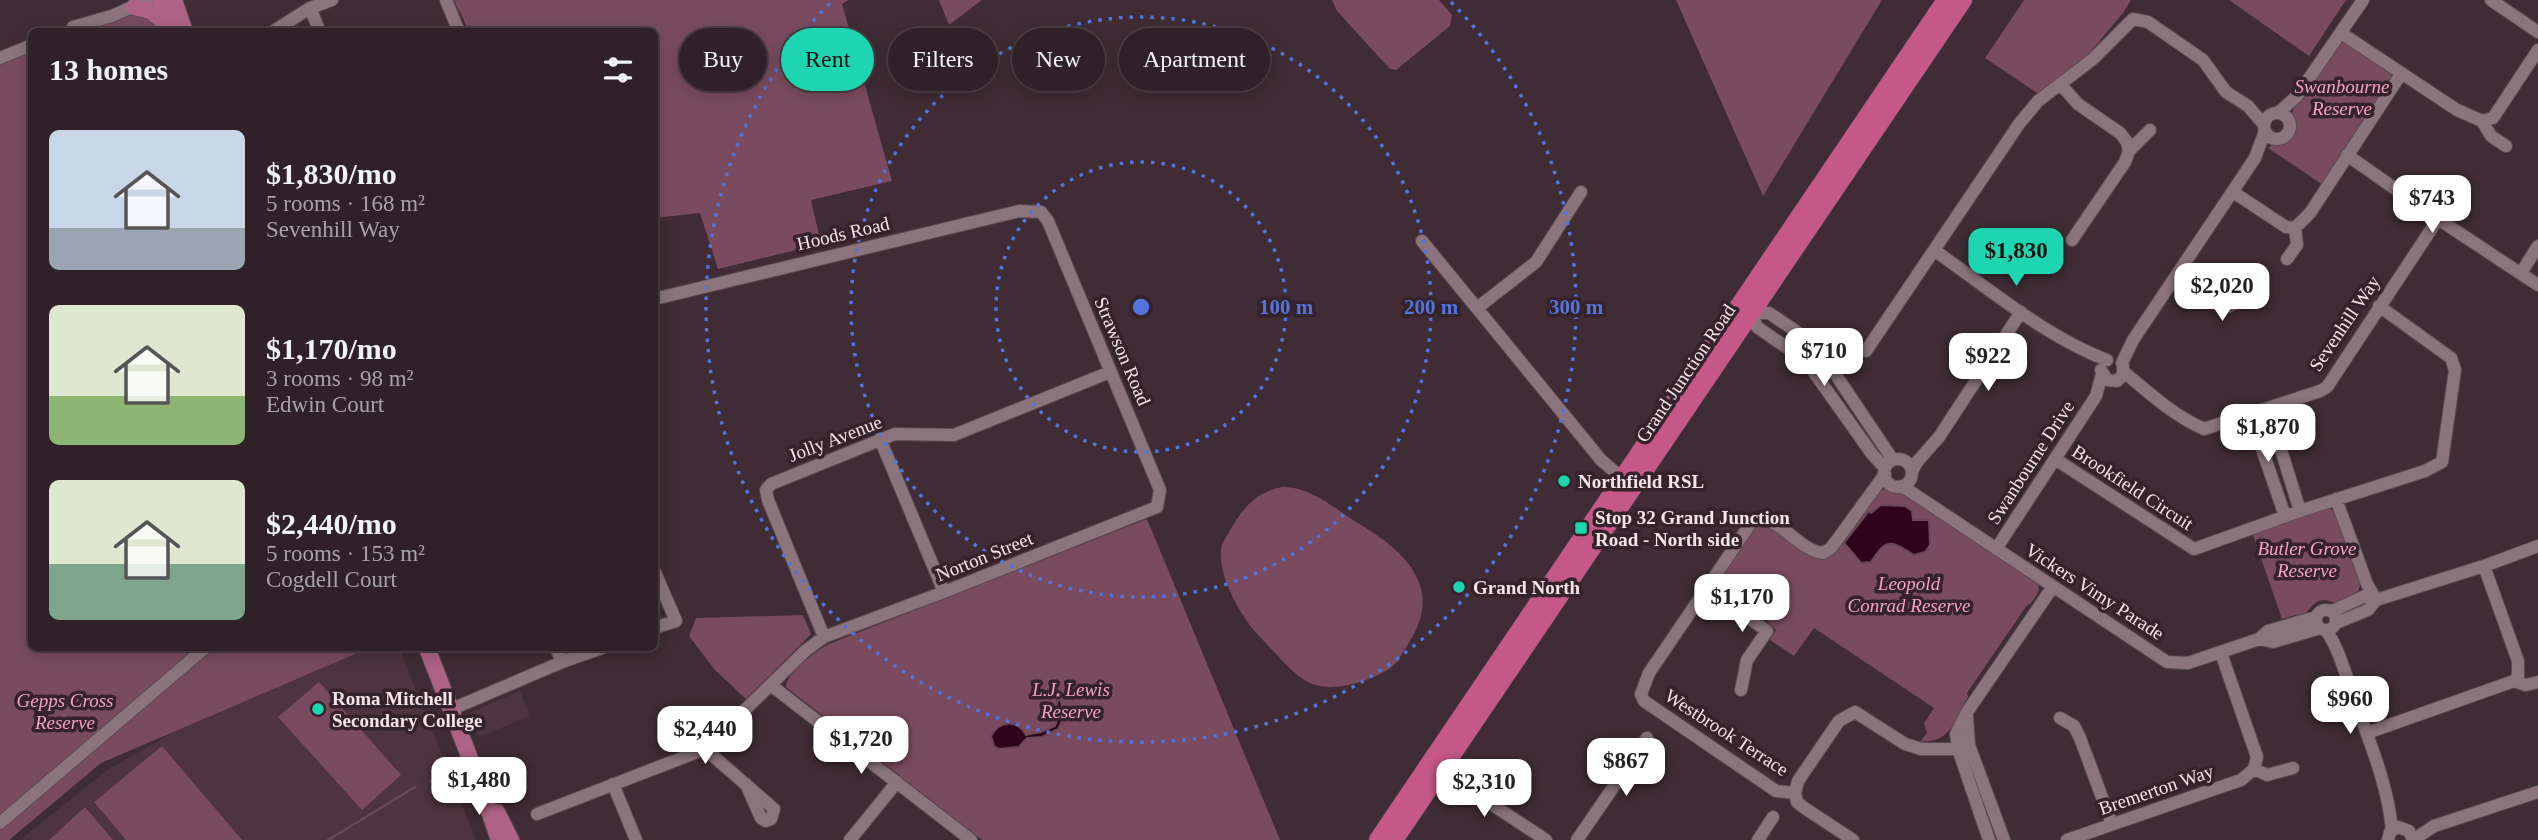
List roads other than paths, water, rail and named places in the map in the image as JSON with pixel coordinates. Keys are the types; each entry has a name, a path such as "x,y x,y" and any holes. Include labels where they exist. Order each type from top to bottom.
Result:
{"highway":[{"name":"Grand Junction Road","path":"1378,840 1435,767 1628,483 1946,0"},
{"name":"Grand Junction Road","path":"1745,309 1963,0"},
{"name":"Grand Junction Road","path":"1394,840 1435,767"}],"main road":[{"path":"160,0 176,28"},
{"path":"174,0 177,28"},
{"path":"132,2 174,28"},
{"path":"429,651 499,840"},
{"path":"478,779 511,840"}],"street":[{"path":"278,28 310,8 332,0"},
{"path":"446,0 457,28"},
{"path":"2268,131 2267,118 2279,115 2297,96 2363,0"},
{"path":"2491,0 2538,32"},
{"path":"70,28 132,2"},
{"path":"310,8 318,28"},
{"path":"1866,351 2019,124 2038,101 2093,59 2133,19 2141,19 2203,60 2226,92 2248,106 2279,115 2289,130 2283,136 2268,131 2248,106"},
{"path":"2340,33 2401,74 2474,119 2482,121 2493,118 2538,50"},
{"path":"0,58 28,47"},
{"path":"2233,192 2286,228 2295,228 2310,213 2401,74"},
{"path":"2061,85 2078,104 2120,133 2127,142 2129,151"},
{"path":"2482,121 2491,136 2506,146"},
{"path":"2072,240 2125,162 2129,151 2150,130"},
{"name":"Swanbourne Drive","path":"1996,549 2233,192 2255,158 2268,131"},
{"path":"2347,155 2538,285"},
{"path":"1477,308 1536,262 1581,192"},
{"name":"Hoods Road","path":"658,298 1019,211 1041,212"},
{"name":"Strawson Road","path":"1041,212 1048,221 1160,490 1157,507"},
{"name":"Sevenhill Way","path":"1934,250 2021,312 2189,422 2204,429 2327,387 2438,219"},
{"path":"2287,259 2297,245 2295,228"},
{"path":"1422,241 1601,460 1628,483"},
{"path":"2521,273 2538,246"},
{"path":"2176,277 2215,303 2227,307 2253,295 2261,284"},
{"name":"Brookfield Circuit","path":"2055,459 2194,549 2285,516 2425,471 2442,462 2455,370 2451,358 2379,306"},
{"path":"1745,309 1769,313 1815,344 1891,465 1887,481 1904,481"},
{"path":"1745,309 1757,327 1806,361 1872,454 1891,465 1909,464 1904,481"},
{"path":"1870,497 1904,481 1939,436 2021,312"},
{"name":"Jolly Avenue","path":"824,637 768,500 766,491 771,484 880,439 906,433 954,435 1111,372"},
{"path":"2268,408 2300,511"},
{"path":"2250,414 2285,516"},
{"path":"880,439 944,593"},
{"path":"1741,690 1747,660 1767,631 1706,587 1753,520 1761,518 1769,521 1808,548 1823,553 1830,549 1891,465 1926,450"},
{"name":"Vickers Vimy Parade","path":"1904,481 1922,498 2052,588 2166,662 2188,663 2259,639 2273,642 2368,610 2376,600 2538,546"},
{"path":"2336,499 2367,584 2376,600"},
{"name":"Norton Street","path":"705,748 772,686 805,651 824,637 944,593 1157,507"},
{"path":"2367,733 2514,681 2518,676 2518,661 2484,566"},
{"path":"658,579 676,621 658,627"},
{"name":"Westbrook Terrace","path":"1706,587 1649,673 1641,694 1644,701 1776,791 1795,793 1797,802 1803,807 1853,840"},
{"path":"1989,840 1958,749 1956,734 1967,712 2052,588"},
{"path":"2327,623 2367,733 2398,836 2538,792"},
{"path":"0,823 201,651"},
{"path":"556,651 562,662"},
{"path":"452,709 593,651"},
{"path":"2221,653 2258,757 2254,769 2267,775 2293,768"},
{"path":"2514,681 2526,685 2538,682"},
{"path":"772,686 971,840"},
{"path":"1795,793 1797,781 1839,721 1855,712 1905,744 1921,750 1958,749"},
{"path":"1967,712 1969,744 2004,840"},
{"path":"2060,718 2074,726 2080,738 2112,824"},
{"path":"1577,840 1647,738"},
{"path":"537,814 705,748 746,784"},
{"path":"1435,767 1546,840"},
{"name":"Bremerton Way","path":"2067,840 2241,780 2254,769"},
{"path":"850,840 897,782"},
{"path":"613,784 636,840"},
{"path":"1758,840 1773,817"}],"waterway":[{"path":"430,781 462,766"},
{"path":"328,840 415,787"}],"place":[{"name":"Northfield RSL","path":"1564,481"},
{"name":"Stop 32 Grand Junction Road - North side","path":"1581,528"},
{"name":"Grand North","path":"1459,587"},
{"name":"Roma Mitchell Secondary College","path":"318,709"}],"park label":[{"name":"Swanbourne Reserve","path":"2342,97"},
{"name":"Butler Grove Reserve","path":"2307,559"},
{"name":"Leopold Conrad Reserve","path":"1909,594"},
{"name":"L.J. Lewis Reserve","path":"1071,700"},
{"name":"Gepps Cross Reserve","path":"65,711"}]}
